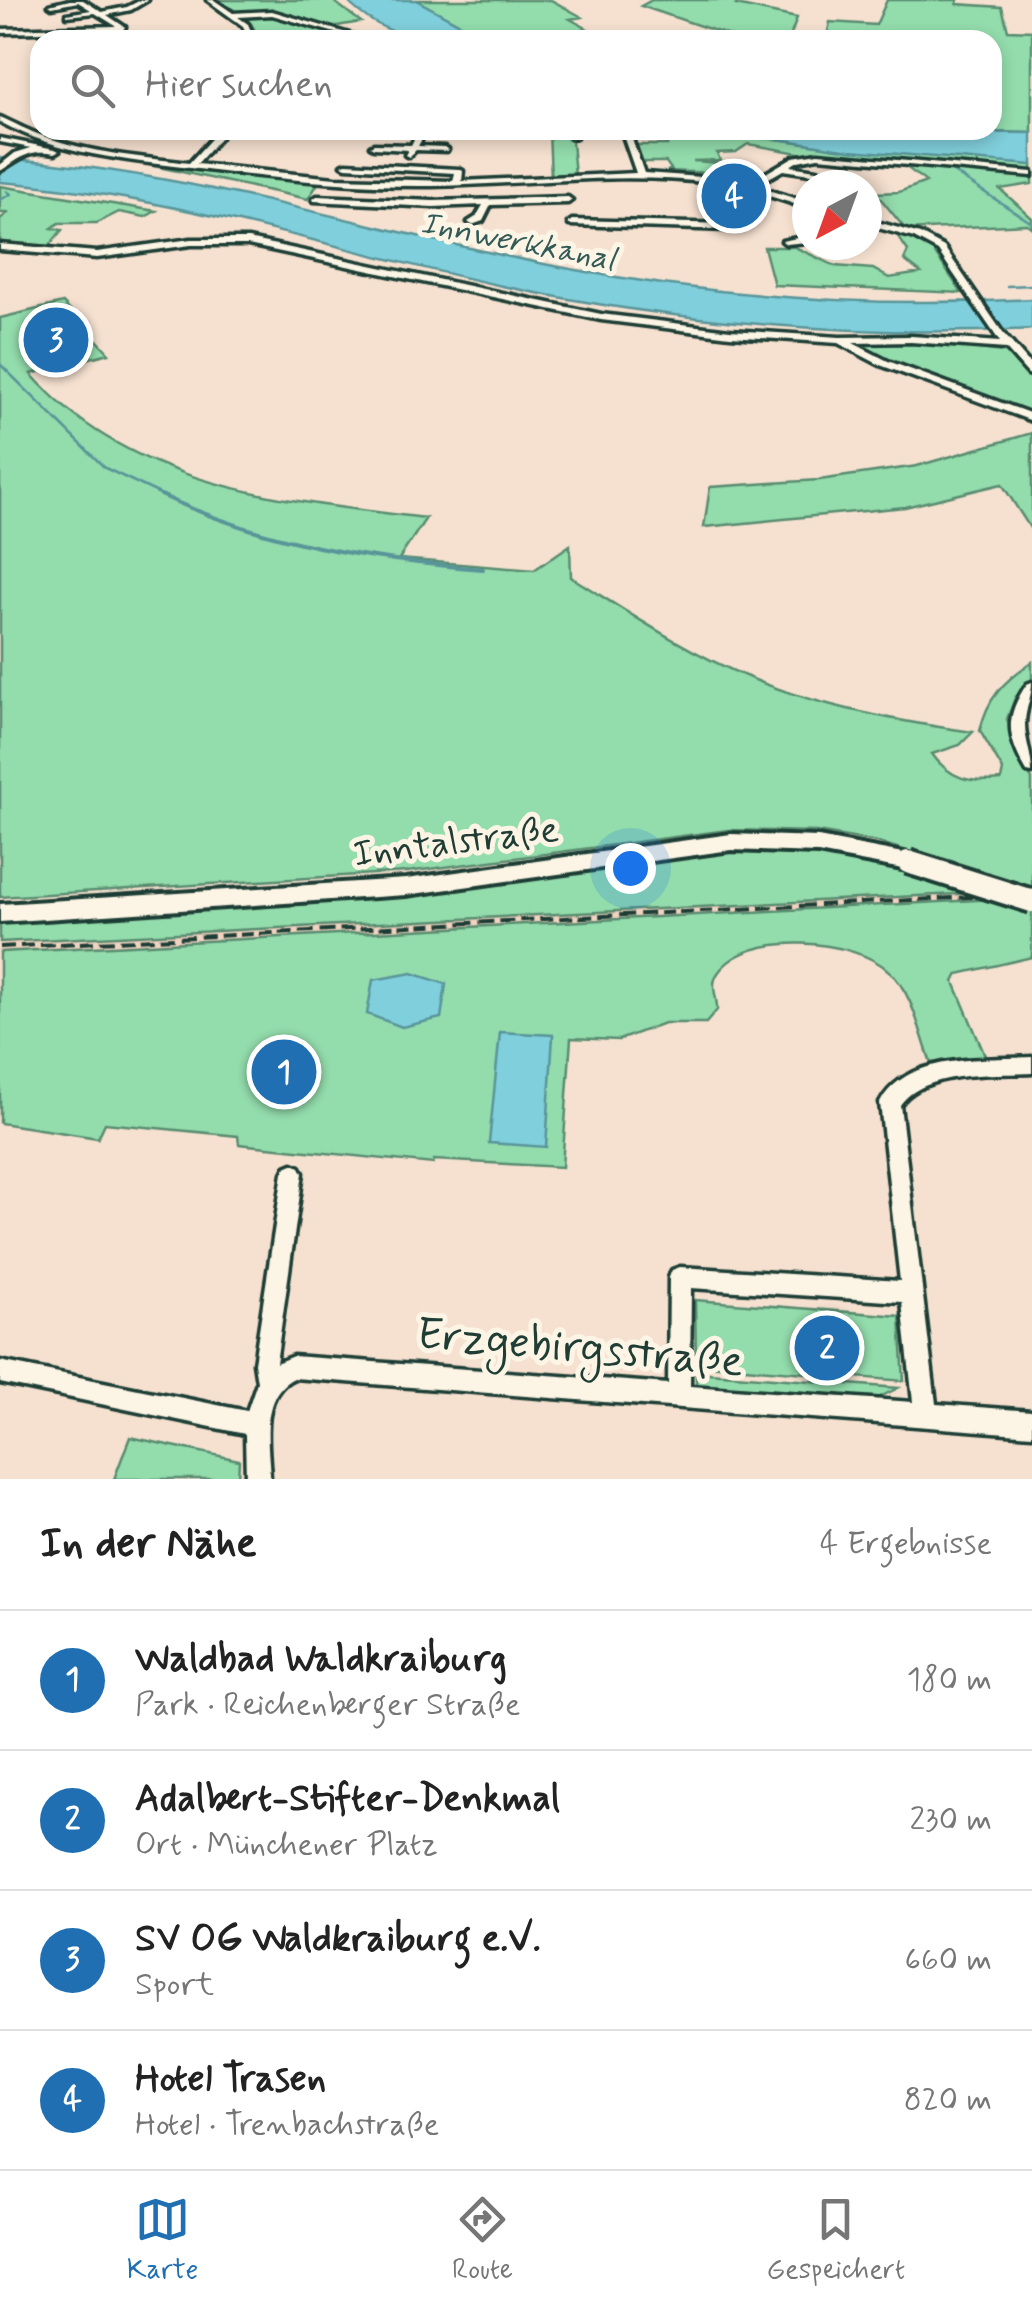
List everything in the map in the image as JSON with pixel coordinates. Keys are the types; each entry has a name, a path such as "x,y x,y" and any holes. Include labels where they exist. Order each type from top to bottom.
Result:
{"main road":[{"name":"Inntalstraße","path":"0,912 406,887 732,842 818,846 908,862 1032,901"}],"street":[{"path":"52,5 80,0 123,28 52,30"},
{"path":"69,15 128,10 146,0"},
{"path":"210,0 249,30"},
{"path":"232,14 275,13 333,30"},
{"path":"0,20 16,31"},
{"path":"0,31 30,31"},
{"path":"0,118 30,130"},
{"path":"0,140 37,152 141,164 152,161"},
{"path":"53,140 152,161 270,175 457,184 561,181 640,173 751,185 792,200"},
{"path":"191,166 213,140"},
{"path":"403,168 417,140"},
{"path":"628,140 640,173"},
{"path":"374,146 444,149"},
{"path":"0,169 17,156 37,152"},
{"path":"751,185 800,158 824,154 1032,174"},
{"path":"346,165 459,170 457,184"},
{"path":"781,167 800,170"},
{"path":"561,181 572,223 565,237"},
{"path":"316,199 488,203 568,200"},
{"path":"472,222 480,219 488,203"},
{"path":"572,223 731,227"},
{"path":"882,226 941,248 1004,341 1032,372"},
{"path":"786,241 792,240"},
{"path":"0,247 97,255 191,242 248,242 601,317 711,331 840,340 1004,341"},
{"path":"840,340 884,364 1032,418"},
{"path":"1032,687 1016,718 1019,741 1032,768"},
{"path":"926,1415 889,1112 895,1090 918,1078 1032,1065"},
{"path":"258,1479 262,1392 268,1381 265,1364 293,1173"},
{"path":"679,1398 680,1277 912,1292"},
{"name":"Erzgebirgsstraße","path":"268,1381 278,1372 300,1366 1032,1423"},
{"path":"0,1372 259,1425"}],"shaded area":[{"path":"978,893 996,899 0,952 0,942"}],"green space":[{"path":"217,0 332,0 361,22 325,28 331,30 255,30 237,12"},
{"path":"416,0 551,0 582,17 570,19 590,30 471,30"},
{"path":"652,0 740,0 736,5 797,18 793,30 712,30 641,6"},
{"path":"887,0 958,0 957,4 1002,7 1008,30 1032,31 1032,133 1002,132 1002,30 828,30 830,22 876,25"},
{"path":"549,140 572,140 575,176 551,178"},
{"path":"665,140 783,140 1032,165 1032,173 804,154 748,144 736,152 717,153 720,160 693,161 732,164 741,174 667,171 671,169 666,162 643,162 635,145 667,145"},
{"path":"901,163 1032,176 1032,184 1000,189 1032,218 1032,228 1027,224 906,230 882,200 882,193 899,192 926,182"},
{"path":"149,165 162,165 319,182 308,199"},
{"path":"0,186 156,211 145,217 119,212 97,223 59,223 52,228 62,230 45,251 0,246 0,219 8,213 0,213"},
{"path":"895,232 932,249 962,293 774,285 764,247 792,247 792,260 822,260 835,266 873,269 889,278 921,273 904,260 908,251"},
{"path":"63,303 109,353 31,374 71,412 115,442 162,465 265,495 426,518 399,559 534,570 570,545 571,577 727,668 832,705 973,732 960,745 932,754 962,778 1001,780 1003,770 980,731 998,691 1032,662 1032,679 1015,698 1007,719 1019,759 1032,779 1032,888 877,842 817,832 728,830 407,872 0,897 0,318"},
{"path":"911,340 1010,353 1032,378 1032,416 894,366 851,343"},
{"path":"1032,433 1032,531 1002,484 905,507 704,527 710,487 819,480 917,466"},
{"path":"735,850 841,855 978,893 0,942 0,919 406,893"},
{"path":"996,899 1032,910 1032,957 958,974 954,982 986,1058 931,1063 904,990 889,971 873,960 828,946 776,945 753,950 733,959 718,973 714,987 717,1010 706,1023 664,1023 619,1040 571,1038 562,1167 434,1160 433,1164 239,1144 238,1136 105,1123 98,1138 0,1123 0,952"},
{"path":"695,1300 900,1316 904,1381 696,1364"},
{"path":"696,1372 898,1388 876,1399 696,1385"},
{"path":"130,1437 239,1460 238,1479 114,1479"}],"water":[{"path":"346,0 416,0 471,30 390,30"},
{"path":"1002,133 1032,133 1032,165 850,150 784,140 1002,140"},
{"path":"0,158 140,175 480,251 668,285 850,300 1032,299 1032,329 835,329 634,310 502,286 192,211 0,182"},
{"path":"412,973 446,984 441,1018 402,1027 367,1014 373,980"},
{"path":"500,1032 553,1035 546,1147 489,1143"}],"waterway":[{"path":"950,170 1032,223"},
{"path":"0,200 11,194 7,191"},
{"path":"1007,286 1032,285"},
{"path":"0,364 105,468 166,497"},
{"path":"161,495 238,526 319,547 400,561 483,569"}],"railway":[{"path":"0,947 1032,894"}],"place":[{"name":"Hotel Trasen","path":"734,196"},
{"name":"SV OG Waldkraiburg e.V.","path":"56,340"},
{"name":"Waldbad Waldkraiburg","path":"284,1072"},
{"name":"Adalbert-Stifter-Denkmal","path":"827,1348"}],"water label":[{"name":"Innwerkkanal","path":"518,242"}]}
